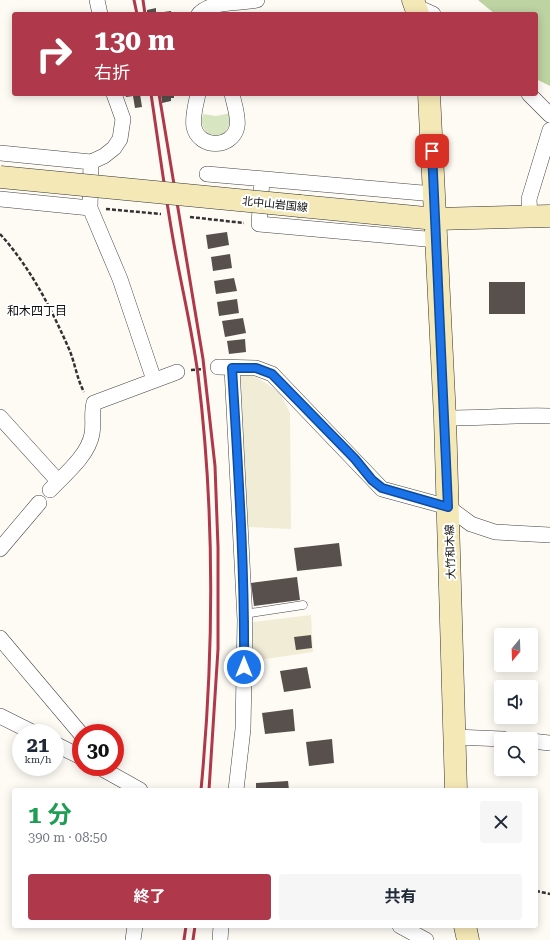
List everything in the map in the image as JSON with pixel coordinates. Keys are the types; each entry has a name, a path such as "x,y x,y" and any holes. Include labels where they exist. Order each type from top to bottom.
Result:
{"main road":[{"name":"大竹和木線","path":"429,96 445,418 456,788"},
{"name":"北中山岩国線","path":"0,177 436,219 540,217"},
{"path":"465,928 468,940"}],"street":[{"path":"98,0 100,12"},
{"path":"202,12 208,8 258,0"},
{"path":"234,12 238,8 258,0"},
{"path":"0,153 91,162 104,156 114,148 120,139 122,119 115,96"},
{"path":"198,96 194,128 202,139 216,144 225,142 233,136 237,128 237,118 232,96"},
{"path":"531,96 550,115"},
{"path":"540,217 529,199 550,130"},
{"path":"91,162 90,208 120,279 154,380"},
{"path":"207,174 434,194"},
{"path":"262,179 259,224 437,240"},
{"path":"0,200 90,208"},
{"path":"236,788 243,729 244,614 225,368 256,368 272,374 355,459 372,480 382,488 448,507 471,524 495,532 550,535"},
{"path":"0,417 54,485 88,449 93,432 91,413 94,403 177,372"},
{"path":"445,418 492,418 517,415 550,416"},
{"path":"0,549 39,504"},
{"path":"0,638 73,724"},
{"path":"0,716 16,724"},
{"path":"455,737 494,739"},
{"path":"538,742 550,744"},
{"path":"115,776 136,788"},
{"path":"133,940 135,928"},
{"path":"220,940 222,928"},
{"path":"404,928 426,940"}],"lane":[{"path":"244,614 303,605"}],"path":[{"path":"90,208 161,214"},
{"path":"190,217 259,224"},
{"path":"0,234 31,275 69,350 80,384 86,397 94,403"},
{"path":"177,372 225,368"},
{"path":"538,891 550,894"}],"shaded area":[{"path":"239,374 252,374 280,393 290,413 291,529 248,527"},
{"path":"311,615 313,652 253,661 253,622"}],"green space":[{"path":"478,0 550,0 550,86 538,80 538,12 493,12"},
{"path":"231,113 229,126 223,134 219,136 209,134 203,126 203,114 216,116"}],"building":[{"path":"156,8 156,12 147,12 147,10"},
{"path":"133,96 140,96 142,107 135,108"},
{"path":"161,96 174,96 174,98 171,98 171,101 162,103"},
{"path":"227,232 229,245 208,249 206,235"},
{"path":"230,254 232,268 213,271 211,257"},
{"path":"234,278 237,291 216,294 214,281"},
{"path":"489,282 525,282 525,314 489,314"},
{"path":"237,299 239,313 219,316 217,302"},
{"path":"243,318 246,333 225,337 222,321"},
{"path":"245,339 246,352 229,354 227,341"},
{"path":"339,543 342,566 297,571 294,548"},
{"path":"297,577 300,600 254,606 251,583"},
{"path":"311,635 312,648 296,650 294,637"},
{"path":"307,667 311,688 284,692 280,671"},
{"path":"293,709 295,731 265,734 262,713"},
{"path":"332,739 334,763 309,766 306,742"},
{"path":"288,781 289,788 256,788 256,783"}],"railway":[{"path":"134,0 137,12"},
{"path":"143,0 145,12"},
{"path":"151,96 172,233 198,375 204,427 210,531 211,582 208,686 201,788"},
{"path":"159,96 203,359 215,466 218,547 218,649 209,788"},
{"path":"184,940 186,928"},
{"path":"193,940 195,928"}],"district":[{"name":"和木四丁目","path":"37,311"}],"route":[{"path":"244,667 245,620 232,368 256,368 272,374 355,459 372,480 382,488 448,507 432,151"}]}
